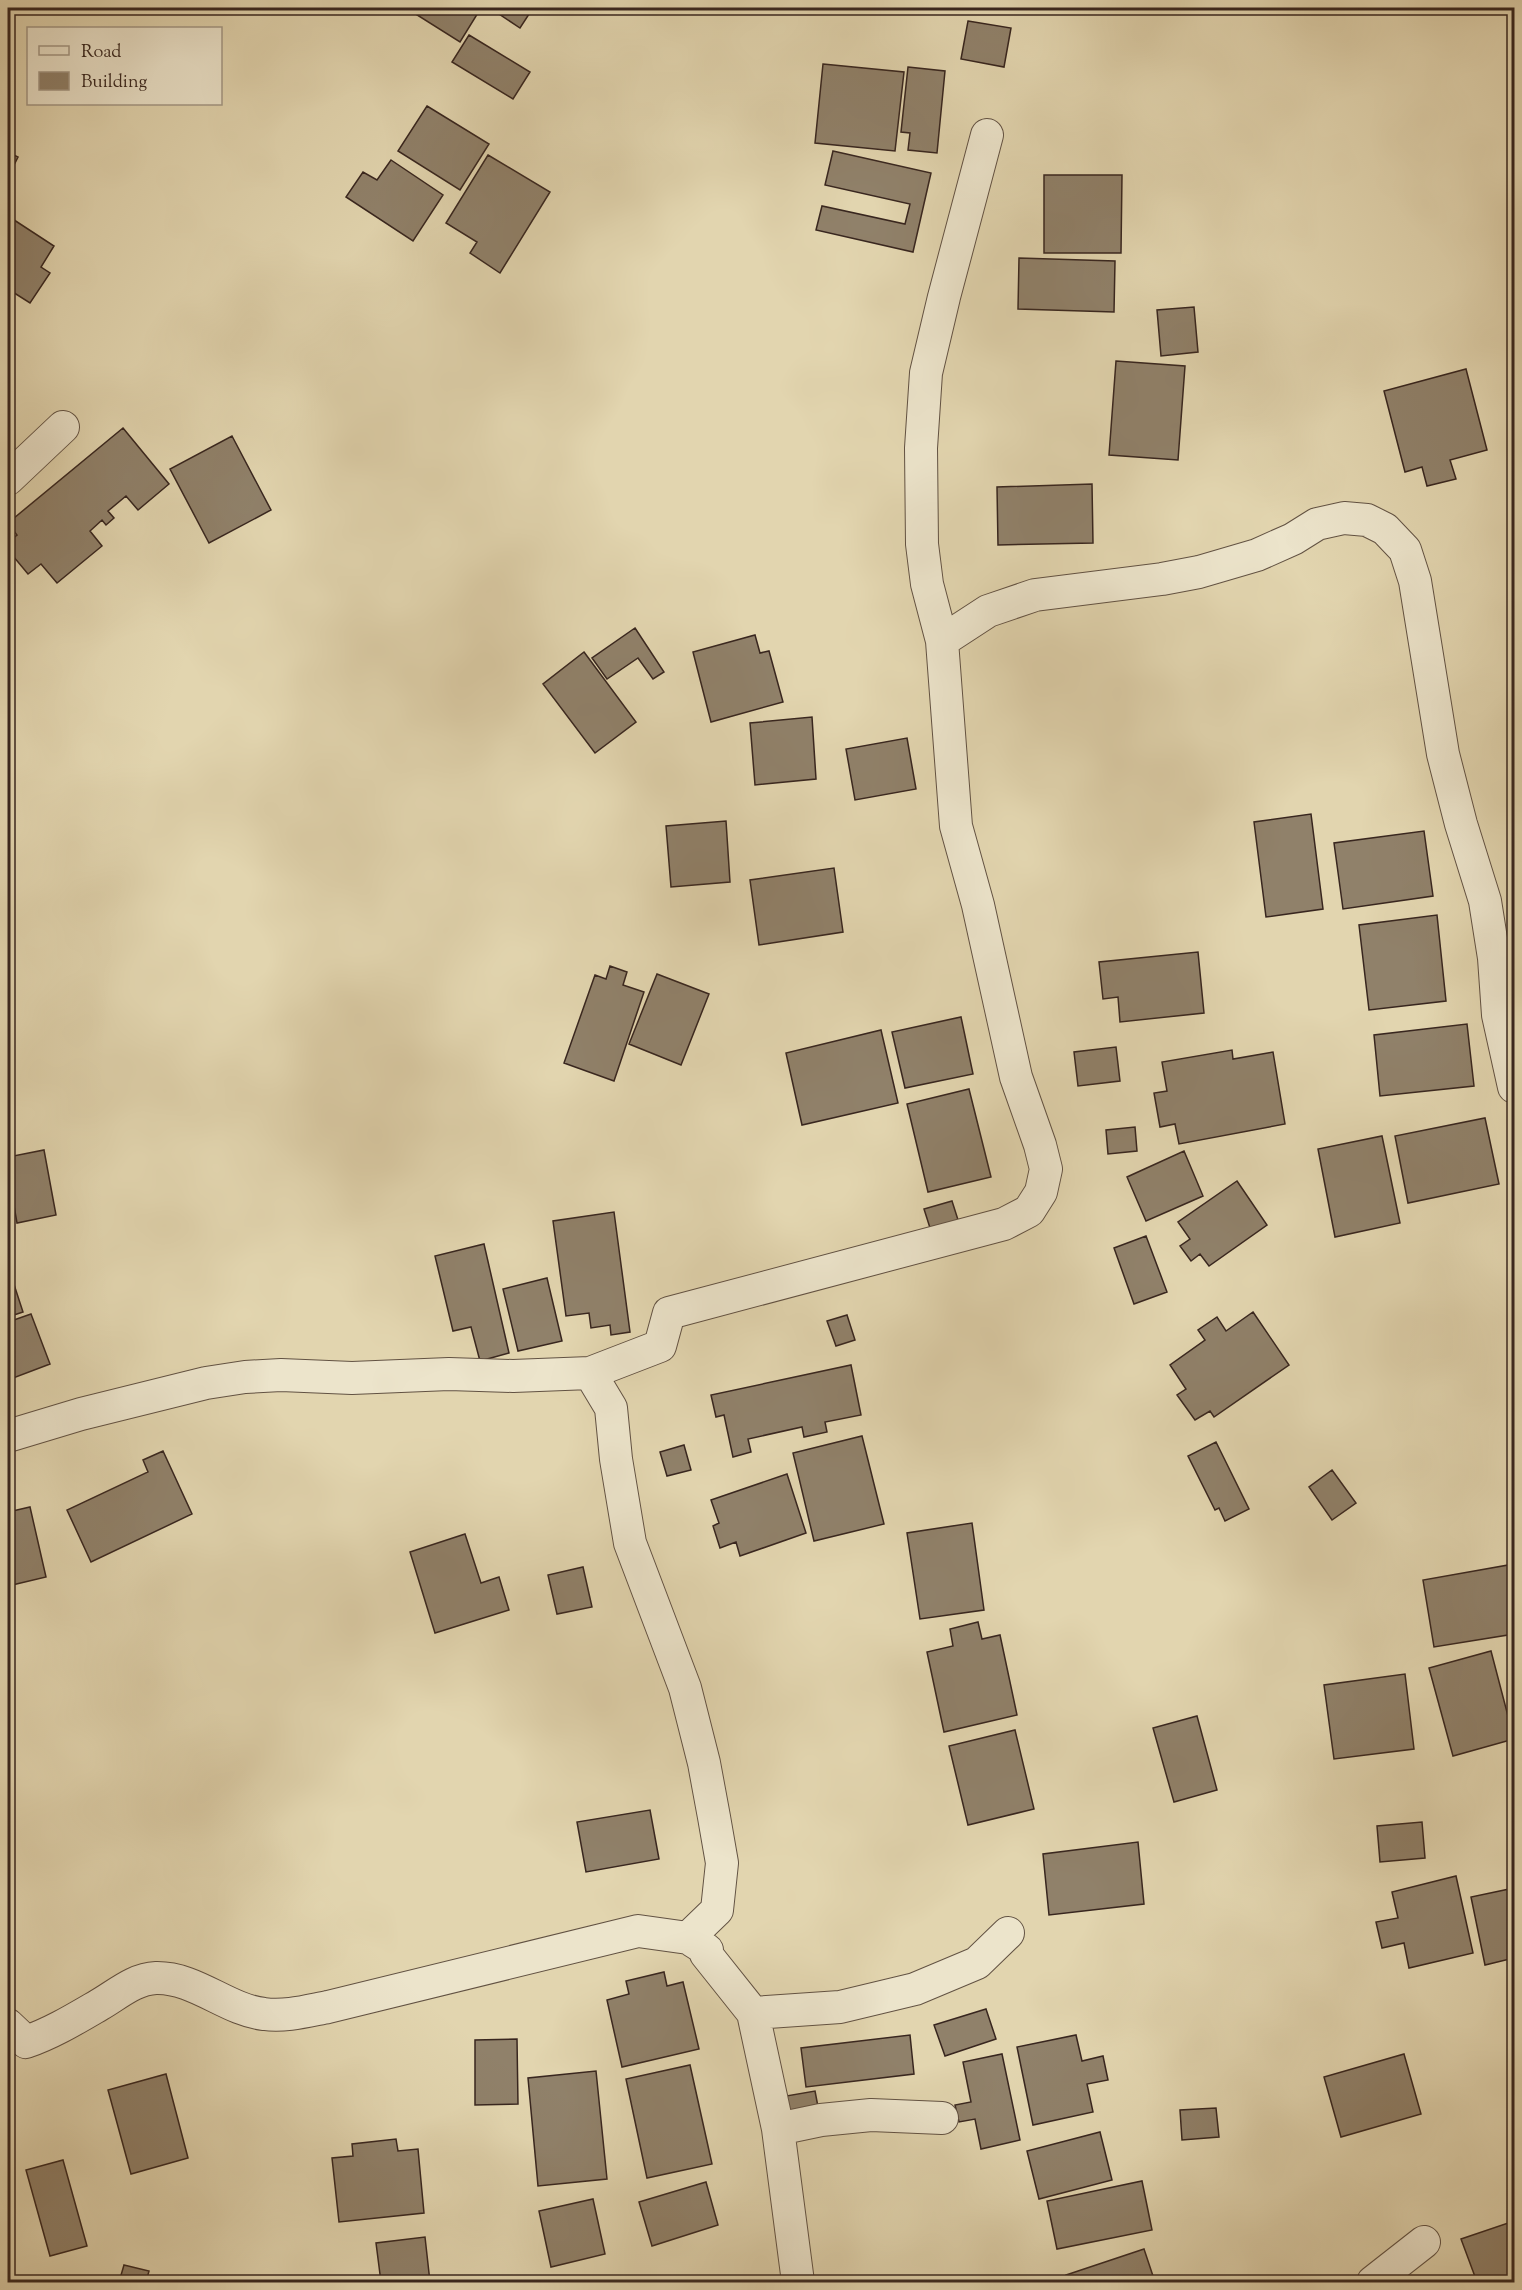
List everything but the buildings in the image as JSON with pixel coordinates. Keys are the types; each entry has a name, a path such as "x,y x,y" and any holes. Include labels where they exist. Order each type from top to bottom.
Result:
{"street":[{"path":"8,1436 207,1383 245,1377 281,1375 352,1378 449,1374 513,1376 590,1373 660,1347 669,1313 1004,1224 1029,1211 1041,1192 1046,1168 1016,1077 978,905 956,826 942,641 927,584 922,544 921,459 926,373 987,135"},
{"path":"8,479 63,427"},
{"path":"942,641 988,611 1035,595 1199,572 1257,555 1293,539 1317,524 1344,519 1367,520 1385,529 1406,550 1415,581 1443,754 1461,824 1485,901 1506,1018 1515,1087"},
{"path":"590,1373 611,1408 616,1459 630,1543 685,1688 704,1762 722,1863 717,1910 688,1938"},
{"path":"8,2025 26,2042 44,2036 139,1980 158,1978 182,1983 242,2008 264,2014 288,2014 328,2007 638,1931 688,1938 707,1950 706,1954 753,2013 778,2129 798,2283"},
{"path":"753,2013 840,2007 915,1989 977,1963 1008,1933"},
{"path":"778,2129 821,2120 871,2115 942,2118"},
{"path":"1373,2283 1424,2242"}]}
